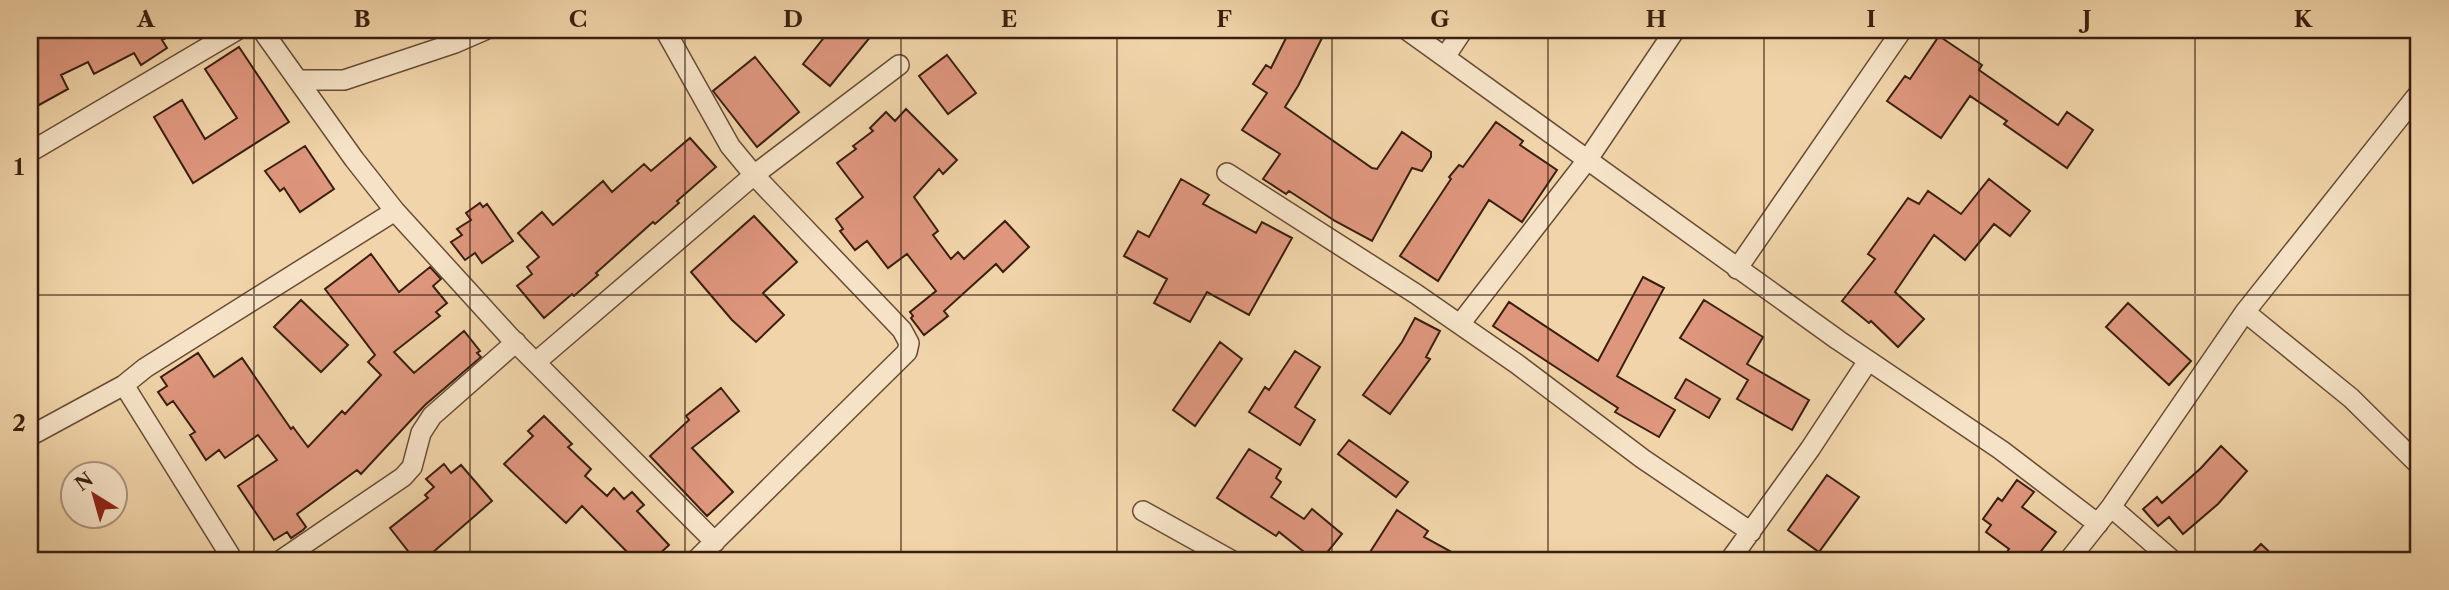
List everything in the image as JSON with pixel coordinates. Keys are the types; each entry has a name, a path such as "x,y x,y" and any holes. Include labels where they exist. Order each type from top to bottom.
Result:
{"street":[{"path":"30,152 237,30"},
{"path":"262,30 395,211 516,342 715,542"},
{"path":"298,80 344,80 455,43 485,30"},
{"path":"665,30 730,146 754,175 902,330 909,343 907,352 696,560"},
{"path":"1407,30 1737,269 2001,450 2098,524"},
{"path":"1445,57 1463,30"},
{"path":"1460,324 1588,159 1675,30"},
{"path":"1737,269 1902,30"},
{"path":"536,362 754,175 899,65"},
{"path":"318,108 344,80"},
{"path":"2069,560 2110,508 2245,312 2419,93"},
{"path":"1227,173 1416,293 1643,459 1751,531"},
{"path":"30,436 124,384 145,368 395,211"},
{"path":"2245,312 2351,398 2419,465"},
{"path":"281,560 403,477 412,467 421,433 432,416 516,342"},
{"path":"1730,560 1810,449 1868,360"},
{"path":"124,384 233,560"},
{"path":"2110,508 2172,560"},
{"path":"1143,511 1218,557"}],"building":[{"path":"30,30 181,30 162,40 167,48 141,65 134,53 94,74 88,62 61,75 68,89 30,110"},
{"path":"830,30 876,30 830,86 803,64"},
{"path":"1290,30 1326,30 1285,107 1372,168 1377,169 1402,132 1431,152 1431,157 1422,171 1412,168 1372,241 1289,191 1286,194 1263,179 1280,154 1242,130 1267,93 1253,84 1266,65 1271,68"},
{"path":"1939,36 1982,65 1979,70 2058,125 2067,112 2093,130 2067,168 2004,124 2007,121 1970,96 1941,138 1887,101 1905,76 1910,79"},
{"path":"239,47 289,122 193,183 154,117 182,100 205,139 237,118 205,69"},
{"path":"947,55 976,93 948,114 919,76"},
{"path":"755,57 799,112 757,147 713,91"},
{"path":"906,109 957,160 943,174 939,169 914,197 938,231 933,235 951,259 958,252 964,259 1005,221 1029,247 1003,272 996,264 944,311 948,316 924,335 911,318 913,316 910,312 936,291 907,254 888,268 867,241 855,250 840,231 843,229 836,219 863,197 837,163 856,149 853,146 873,131 870,128 886,112 895,121"},
{"path":"1496,122 1523,141 1520,145 1557,170 1522,222 1489,200 1438,281 1400,256 1451,179 1449,177 1459,165 1463,167"},
{"path":"690,138 716,167 677,201 679,203 655,224 653,222 596,273 598,275 544,318 517,286 532,274 527,267 539,257 518,233 542,212 553,225 603,181 612,192 644,164 651,171"},
{"path":"305,146 334,189 300,212 284,188 280,191 265,171"},
{"path":"1181,179 1209,195 1203,204 1256,233 1262,222 1292,238 1249,315 1207,292 1190,322 1154,303 1167,279 1124,256 1138,231 1149,237"},
{"path":"1989,179 2030,211 2010,236 1994,224 1965,260 1934,235 1895,292 1924,319 1898,347 1871,321 1869,323 1842,301 1875,259 1868,254 1908,198 1919,204 1928,191 1961,214"},
{"path":"480,203 483,207 487,204 513,241 482,263 475,253 465,260 451,242 462,235 457,229 471,220 466,213"},
{"path":"754,216 797,262 763,293 784,315 756,342 732,320 691,272"},
{"path":"371,254 399,292 430,267 441,279 433,286 447,303 436,312 440,316 394,352 414,373 464,331 480,351 477,353 481,357 425,405 361,474 357,470 297,514 306,527 303,530 291,538 287,532 274,540 238,486 277,460 258,435 225,458 219,450 206,460 190,435 195,432 173,401 167,405 158,392 167,386 161,377 198,353 214,377 242,358 291,429 293,427 308,447 342,411 345,414 381,375 368,362 375,355 325,289"},
{"path":"1643,277 1664,288 1617,376 1675,410 1659,437 1615,412 1618,408 1493,326 1509,302 1598,361"},
{"path":"301,300 348,345 321,372 274,327"},
{"path":"1704,300 1763,337 1747,364 1809,400 1792,430 1737,399 1748,380 1680,338"},
{"path":"2128,303 2191,361 2169,385 2106,327"},
{"path":"1415,318 1440,331 1426,357 1430,359 1390,414 1363,395 1402,342"},
{"path":"1220,342 1242,359 1195,426 1173,410"},
{"path":"1295,351 1320,367 1295,407 1315,420 1300,445 1249,412 1265,387 1269,390"},
{"path":"1686,379 1720,399 1709,418 1675,398"},
{"path":"721,388 739,411 692,448 733,492 707,516 650,456 689,420 686,416"},
{"path":"544,416 572,444 568,447 591,469 585,476 607,496 614,488 624,499 632,492 644,505 637,511 669,545 653,560 635,560 582,506 566,523 504,464 533,436 528,431"},
{"path":"1349,440 1408,482 1396,497 1338,454"},
{"path":"2221,446 2247,471 2218,504 2183,534 2169,517 2158,526 2143,509 2157,497 2162,503"},
{"path":"1249,449 1281,469 1276,478 1281,482 1271,497 1304,519 1312,509 1342,534 1321,560 1297,560 1304,552 1279,532 1276,536 1217,498"},
{"path":"444,464 451,473 461,465 492,501 424,560 415,560 390,528 428,498 425,495 434,487 426,479"},
{"path":"1827,475 1859,497 1819,552 1788,530"},
{"path":"2017,480 2034,492 2022,507 2056,532 2034,560 2001,560 2009,549 1986,532 1991,525 1983,519 1998,498 2002,501"},
{"path":"1397,510 1428,531 1424,537 1466,560 1365,560"},
{"path":"2261,544 2278,560 2245,560"}]}
